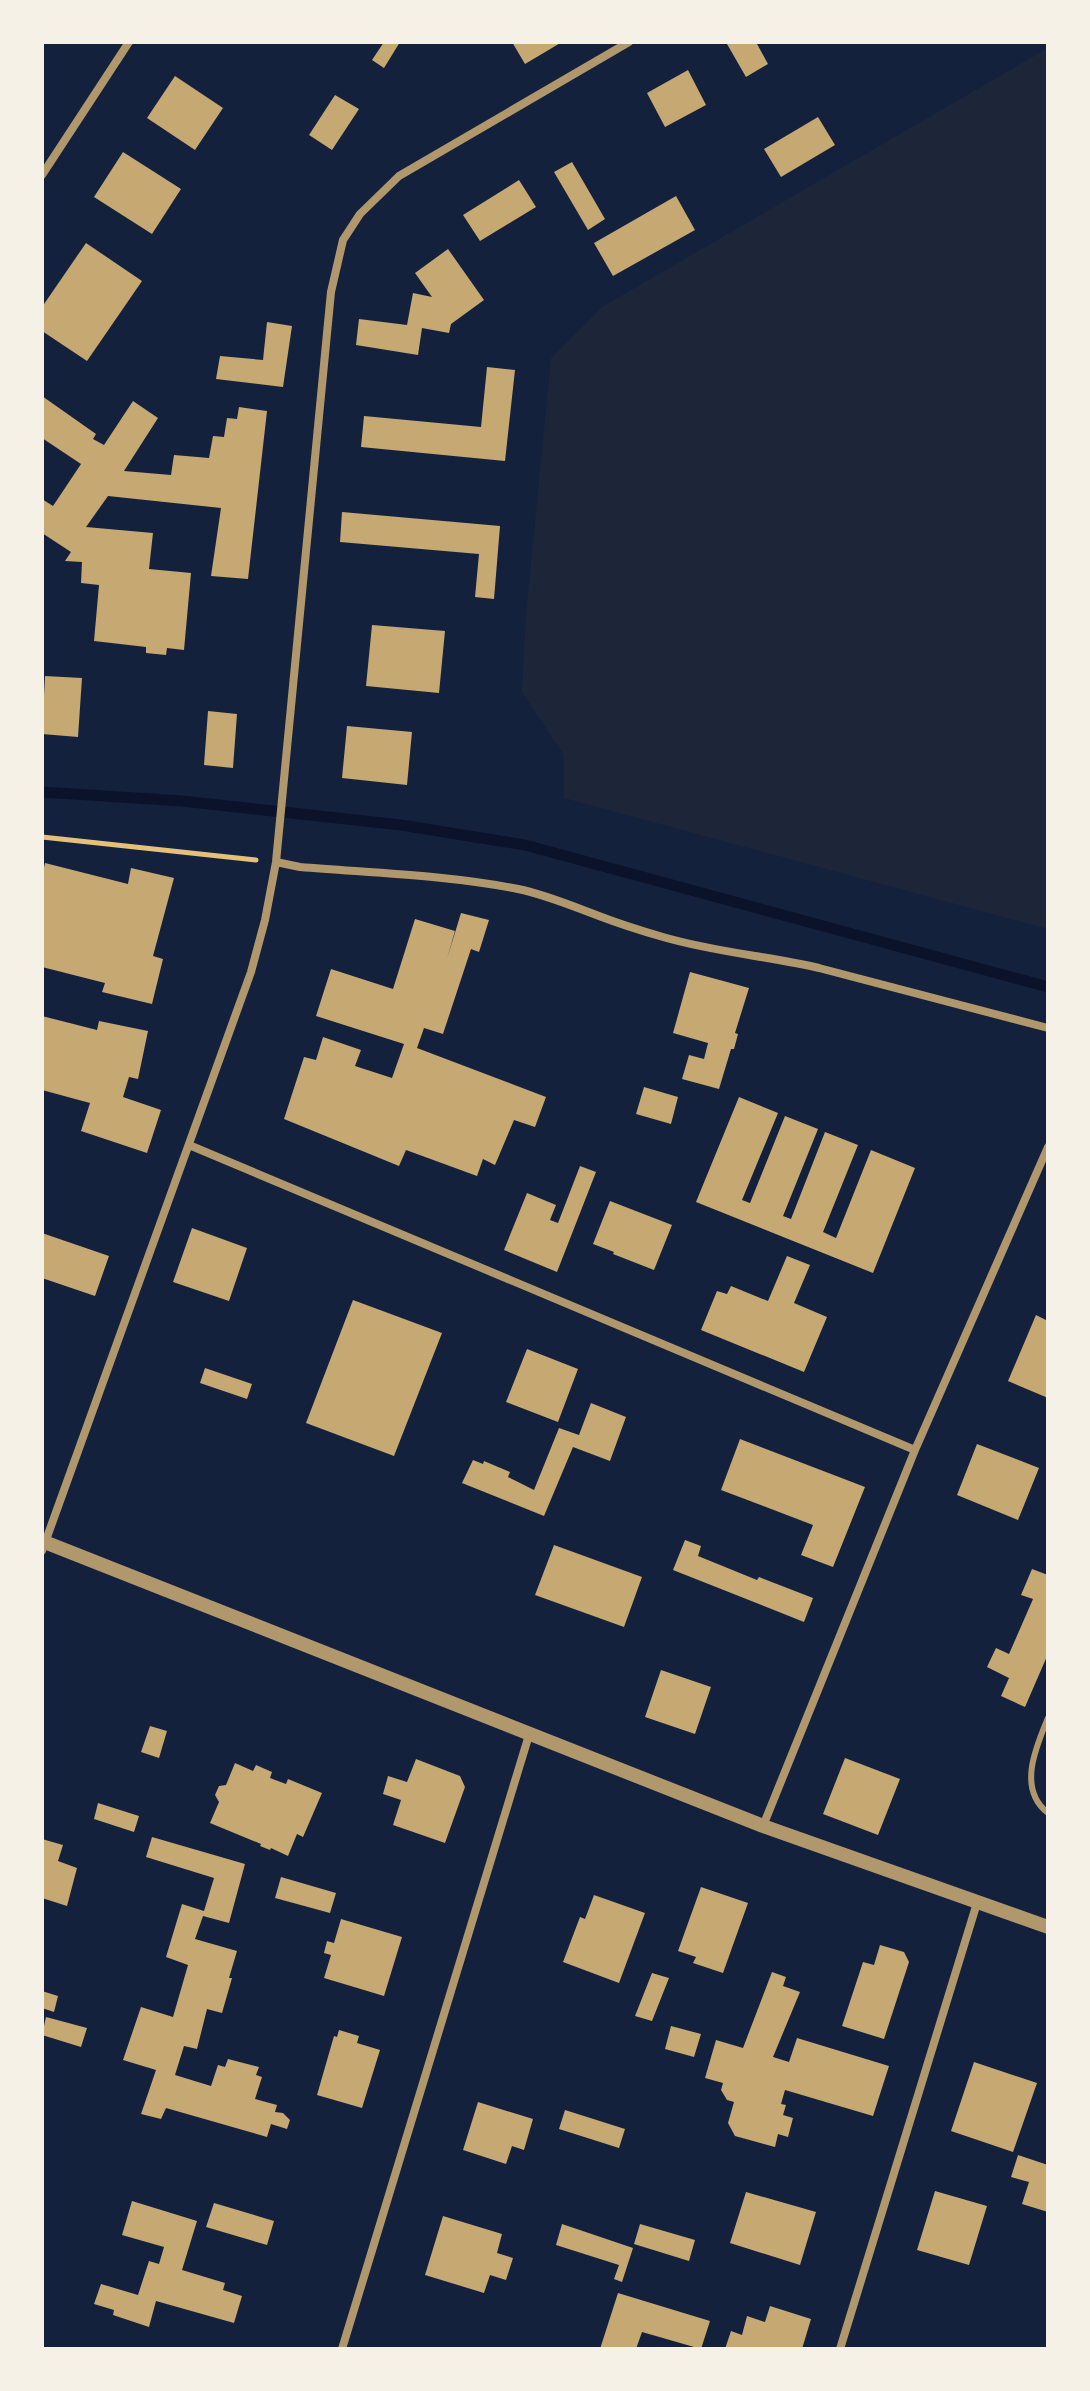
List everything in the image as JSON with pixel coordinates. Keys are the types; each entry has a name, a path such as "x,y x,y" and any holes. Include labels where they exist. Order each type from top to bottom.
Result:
{"street":[{"path":"42,175 129,42"},
{"path":"629,42 399,176 360,214 343,240 331,292 276,862 265,920 251,972 43,1545 763,1826 1048,1927"},
{"path":"276,862 300,867 486,883 522,890 566,902 600,917 665,938 819,968 1048,1028"},
{"path":"189,1145 915,1450"},
{"path":"763,1826 915,1450 1048,1147"},
{"path":"342,2349 529,1735"},
{"path":"840,2349 977,1903"}],"lane":[{"path":"1048,1718 1033,1753 1031,1787 1041,1808 1048,1813"}],"path":[{"path":"42,837 276,862"}],"shaded area":[{"path":"1048,48 1048,929 564,798 564,755 522,692 526,615 551,358 602,307"}],"building":[{"path":"384,42 400,42 384,68 372,60"},
{"path":"512,42 562,42 525,64"},
{"path":"756,42 768,64 746,77 727,44"},
{"path":"688,70 706,105 665,127 647,93"},
{"path":"175,76 223,108 195,150 147,118"},
{"path":"335,95 359,109 332,150 309,135"},
{"path":"818,117 835,145 781,177 764,149"},
{"path":"123,152 181,189 152,234 94,197"},
{"path":"572,162 605,219 588,230 554,172"},
{"path":"519,180 536,207 480,241 463,215"},
{"path":"676,196 695,230 613,276 594,243"},
{"path":"86,243 142,281 87,361 42,331 42,307"},
{"path":"448,249 484,300 451,324 449,333 422,328 418,355 356,345 359,319 407,325 413,293 432,297 415,273"},
{"path":"267,322 292,326 283,387 216,379 220,356 263,360"},
{"path":"487,367 515,370 505,461 361,447 364,416 481,427"},
{"path":"42,396 96,434 93,439 104,445 133,401 158,418 124,471 171,475 174,455 209,458 213,436 224,437 227,418 237,419 239,407 267,411 248,579 211,576 221,508 108,496 86,527 153,533 149,569 191,573 184,650 167,648 166,655 146,653 146,647 94,641 99,585 81,583 82,562 65,561 71,552 42,533 42,499 53,506 81,464 42,438"},
{"path":"342,512 500,526 494,599 475,597 479,554 340,542"},
{"path":"372,625 445,631 439,693 366,686"},
{"path":"45,676 82,678 78,737 42,734"},
{"path":"208,711 237,714 233,768 204,765"},
{"path":"347,726 412,732 407,785 342,778"},
{"path":"45,863 128,884 131,868 174,878 153,956 163,959 152,1004 102,992 105,983 42,967 42,876"},
{"path":"461,913 489,920 479,952 471,949 443,1034 424,1028 417,1048 546,1097 535,1127 514,1120 495,1165 483,1159 477,1176 406,1150 399,1166 284,1119 304,1057 316,1060 323,1037 361,1050 355,1066 392,1078 404,1044 316,1016 331,969 393,989 415,919 455,931 447,959"},
{"path":"690,972 749,988 735,1033 738,1034 734,1049 731,1049 719,1089 682,1079 689,1055 704,1059 708,1043 673,1033"},
{"path":"42,1016 97,1030 99,1021 148,1031 138,1079 129,1077 123,1097 161,1110 147,1153 81,1131 90,1103 42,1090"},
{"path":"644,1087 678,1097 671,1124 636,1114"},
{"path":"739,1097 778,1113 742,1200 750,1203 785,1116 818,1129 783,1216 791,1219 825,1132 858,1145 823,1232 836,1238 871,1150 915,1168 873,1273 696,1202"},
{"path":"580,1166 596,1172 557,1272 504,1250 527,1193 556,1205 550,1220 558,1223"},
{"path":"610,1201 672,1225 654,1270 593,1244"},
{"path":"192,1228 247,1248 229,1301 173,1282"},
{"path":"42,1233 109,1256 95,1296 42,1278"},
{"path":"787,1256 810,1265 794,1303 827,1317 804,1372 701,1330 717,1291 727,1294 731,1286 768,1301"},
{"path":"353,1300 442,1333 394,1456 306,1423"},
{"path":"1036,1315 1048,1321 1048,1398 1008,1381"},
{"path":"527,1349 578,1369 558,1422 506,1402"},
{"path":"205,1368 252,1384 247,1399 200,1383"},
{"path":"591,1403 626,1417 610,1461 573,1447 544,1516 462,1483 473,1460 483,1464 484,1461 510,1472 508,1477 534,1490 559,1428 579,1435"},
{"path":"740,1439 865,1487 833,1567 801,1555 813,1525 721,1490"},
{"path":"977,1444 1039,1468 1018,1520 957,1495"},
{"path":"685,1540 701,1546 698,1556 813,1598 804,1622 673,1570"},
{"path":"554,1545 642,1577 624,1627 535,1595"},
{"path":"1032,1569 1048,1575 1048,1654 1025,1707 1001,1696 1009,1678 987,1667 996,1648 1009,1654 1033,1599 1021,1595"},
{"path":"661,1670 711,1687 695,1734 645,1717"},
{"path":"150,1726 167,1731 159,1758 141,1752"},
{"path":"845,1758 900,1779 878,1835 823,1814"},
{"path":"416,1759 460,1776 465,1787 445,1843 393,1825 401,1800 383,1794 388,1776 407,1782"},
{"path":"235,1763 253,1771 256,1765 272,1772 270,1778 286,1784 288,1779 322,1793 303,1837 297,1834 288,1856 210,1823 219,1802 215,1795 219,1786 226,1785"},
{"path":"98,1803 139,1816 134,1832 94,1819"},
{"path":"152,1837 245,1864 229,1923 203,1916 195,1939 237,1951 222,2013 207,2009 197,2049 184,2046 175,2075 211,2086 218,2065 225,2067 228,2059 259,2067 256,2075 262,2077 255,2099 277,2105 275,2112 283,2113 290,2120 287,2129 271,2124 267,2137 166,2108 161,2119 141,2114 156,2070 123,2060 141,2007 173,2017 188,1965 166,1957 182,1904 204,1911 214,1878 146,1857"},
{"path":"42,1839 63,1845 58,1861 77,1868 67,1906 42,1898"},
{"path":"281,1877 336,1893 330,1913 275,1898"},
{"path":"701,1887 748,1903 723,1973 693,1963 696,1957 678,1951"},
{"path":"594,1895 645,1913 619,1983 563,1962 580,1917 585,1919"},
{"path":"341,1919 402,1937 384,1996 324,1978 331,1955 324,1953 327,1941 334,1943"},
{"path":"880,1945 904,1952 909,1962 884,2039 842,2026 863,1962 874,1965"},
{"path":"772,1972 786,1977 783,1986 800,1992 773,2057 789,2062 797,2038 889,2066 873,2116 785,2090 781,2104 786,2105 783,2115 793,2118 788,2137 778,2134 775,2147 735,2136 728,2123 734,2102 727,2100 721,2090 723,2083 705,2078 716,2040 743,2048"},
{"path":"652,1973 669,1978 652,2021 635,2016"},
{"path":"42,1991 58,1996 54,2012 42,2008"},
{"path":"46,2017 87,2028 81,2047 42,2035"},
{"path":"671,2026 701,2034 694,2057 665,2049"},
{"path":"339,2030 359,2036 357,2043 380,2050 362,2108 317,2095 334,2036 337,2037"},
{"path":"974,2062 1037,2083 1013,2152 951,2131"},
{"path":"478,2102 533,2119 524,2150 512,2146 506,2164 463,2150"},
{"path":"565,2110 625,2129 619,2148 559,2129"},
{"path":"1018,2155 1048,2165 1048,2212 1022,2204 1029,2182 1011,2177"},
{"path":"935,2191 987,2206 969,2265 917,2250"},
{"path":"746,2192 816,2212 800,2265 730,2243"},
{"path":"132,2201 197,2221 182,2270 225,2283 223,2290 242,2296 234,2323 156,2301 149,2327 113,2315 114,2310 94,2304 101,2284 138,2295 149,2261 159,2264 164,2247 122,2235"},
{"path":"214,2203 274,2221 267,2245 206,2227"},
{"path":"443,2216 502,2234 497,2253 513,2258 506,2280 490,2275 484,2293 425,2275"},
{"path":"562,2224 633,2248 622,2282 614,2279 619,2265 556,2245"},
{"path":"640,2224 695,2240 689,2261 634,2244"},
{"path":"618,2293 710,2321 701,2349 642,2332 636,2349 600,2349"},
{"path":"770,2306 811,2319 802,2349 725,2349 731,2331 742,2335 747,2316 765,2322"}],"waterway":[{"path":"42,792 182,801 401,825 525,845 1048,987"}]}
